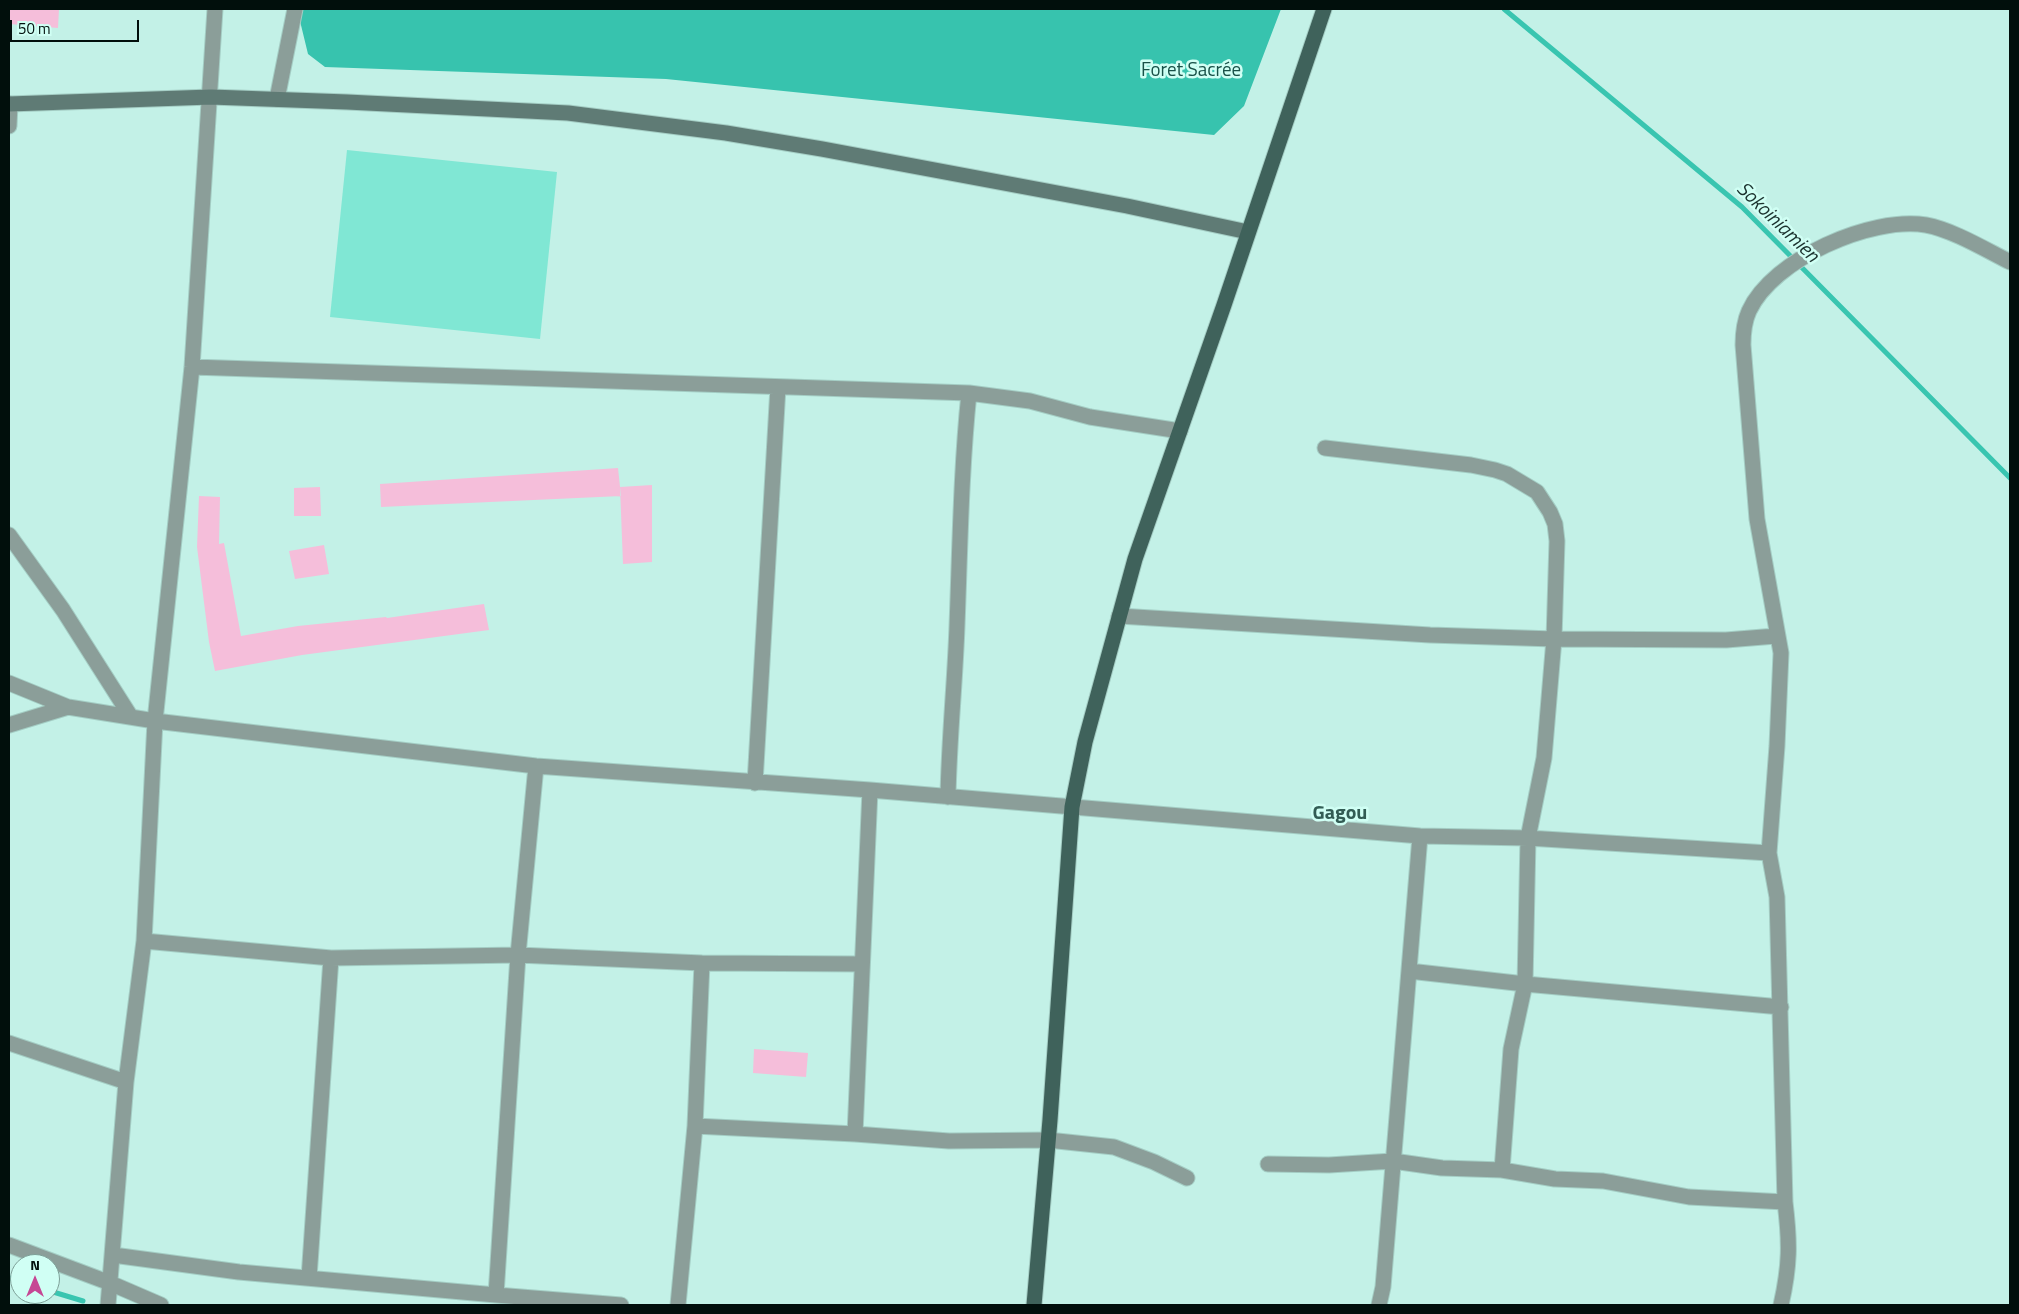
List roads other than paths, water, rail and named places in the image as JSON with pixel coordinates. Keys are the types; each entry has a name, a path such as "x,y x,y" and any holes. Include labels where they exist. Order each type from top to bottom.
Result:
{"main road":[{"path":"1034,1305 1072,807 1085,742 1135,559 1324,9"}],"street":[{"path":"108,1305 126,1082 144,941 156,721 192,367 211,97 215,9"},
{"path":"277,99 295,9"},
{"path":"9,126 10,104 211,97 568,113 726,133 968,176 1248,232"},
{"path":"1781,1305 1788,1274 1790,1239 1785,1202 1777,897 1769,853 1781,653 1776,636 1757,519 1743,333 1749,310 1760,293 1776,276 1800,260 1830,244 1880,226 1902,224 1927,225 1961,238 2010,262"},
{"path":"192,367 969,393 1030,401 1090,417 1180,431"},
{"path":"755,783 778,387"},
{"path":"948,797 949,740 955,678 963,481 969,393"},
{"path":"1325,448 1472,465 1495,470 1537,492 1550,512 1555,524 1557,542 1554,639 1544,758 1528,838 1525,984 1511,1050 1502,1170"},
{"path":"9,535 63,610 131,716"},
{"path":"1119,616 1430,635 1554,639 1726,640 1776,636"},
{"path":"9,683 68,706 156,721 536,766 870,790 1420,836 1528,838 1769,853"},
{"path":"9,725 68,706"},
{"path":"496,1295 518,955 536,766"},
{"path":"855,1134 870,790"},
{"path":"1379,1305 1384,1287 1420,836"},
{"path":"144,941 332,958 518,955 702,962 862,964"},
{"path":"309,1278 332,958"},
{"path":"678,1305 694,1126 700,1034 702,962"},
{"path":"1408,971 1525,984 1781,1007"},
{"path":"9,1043 126,1082"},
{"path":"694,1126 949,1141 1048,1140 1114,1147 1154,1162 1187,1178"},
{"path":"1268,1164 1329,1165 1393,1161 1442,1168 1502,1170 1555,1179 1603,1182 1689,1197 1785,1202"},
{"path":"9,1246 110,1283 161,1305"},
{"path":"113,1255 239,1272 621,1305"}],"waterway":[{"name":"Sokoiniamien","path":"1504,9 1742,207 2010,478"},
{"path":"60,1294 83,1301"}],"district":[{"name":"Gagou","path":"1340,814"}],"park label":[{"name":"Foret Sacrée","path":"1191,71"}]}
